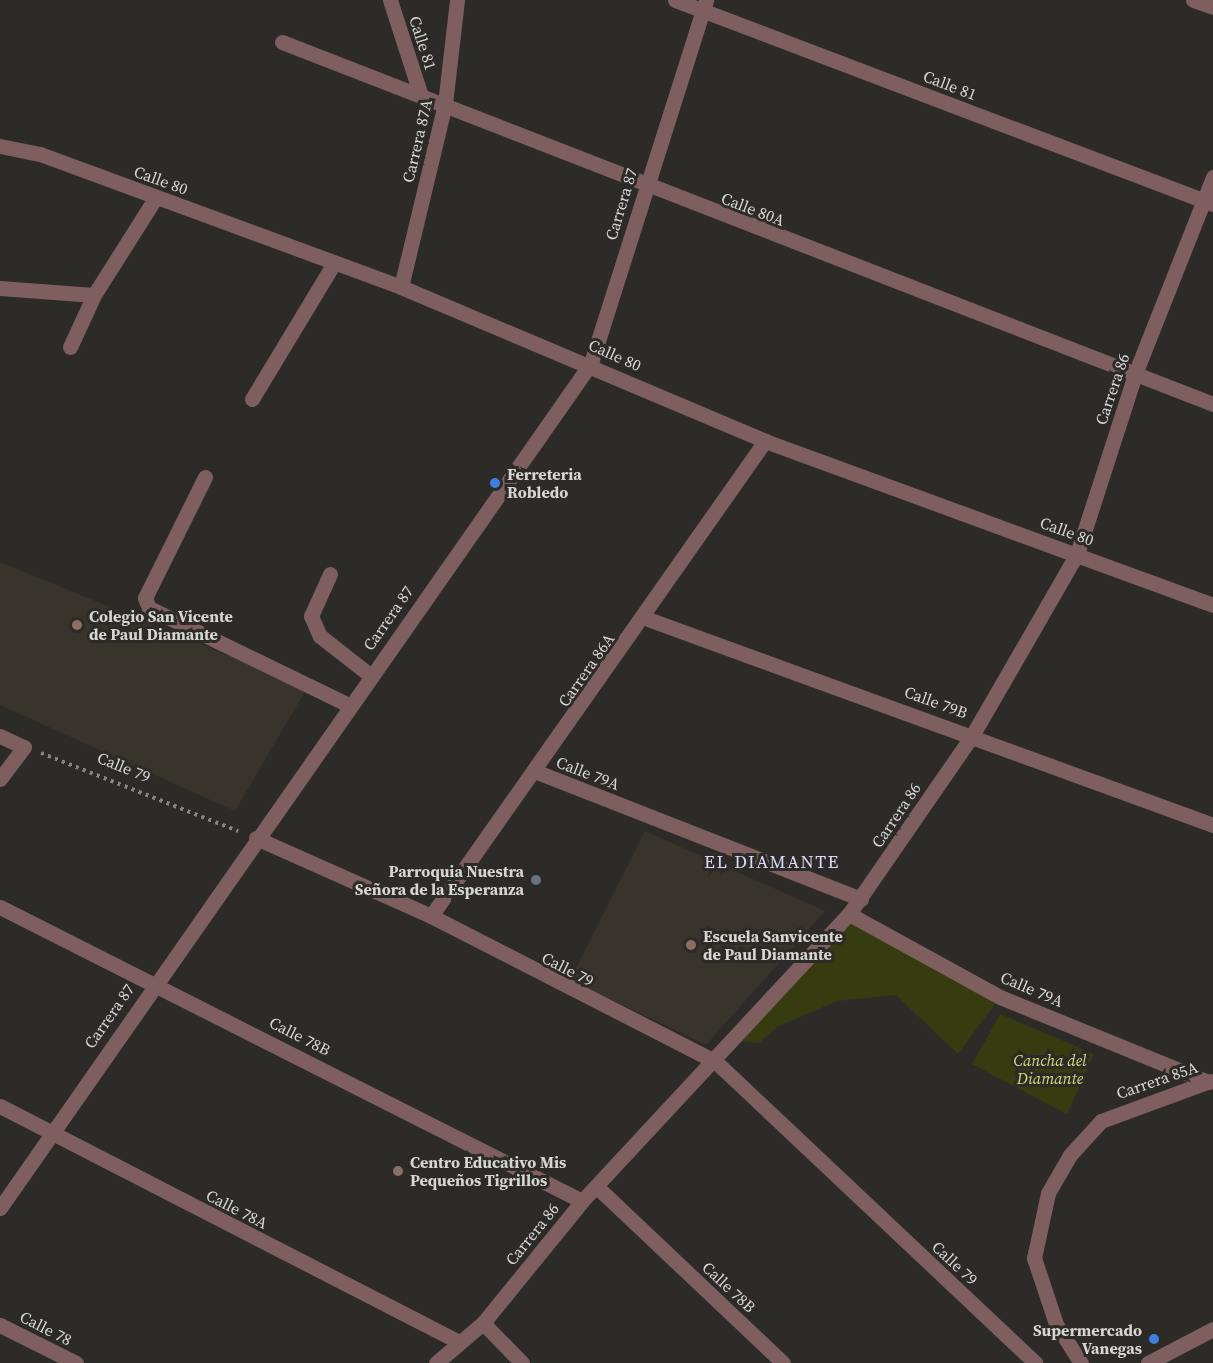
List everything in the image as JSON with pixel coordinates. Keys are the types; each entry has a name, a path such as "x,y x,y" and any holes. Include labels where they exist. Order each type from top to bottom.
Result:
{"street":[{"name":"Calle 81","path":"390,0 421,96"},
{"name":"Carrera 87A","path":"401,287 445,104 457,0"},
{"name":"Calle 81","path":"675,0 704,5 1208,202"},
{"path":"1193,0 1213,7"},
{"name":"Carrera 87","path":"0,1208 155,982 591,363 704,5"},
{"name":"Calle 80A","path":"282,42 445,104 645,187 1213,404"},
{"name":"Calle 80","path":"0,146 40,154 401,287 591,363 765,441 1213,605"},
{"name":"Carrera 86","path":"436,1363 483,1323 582,1202 716,1062 849,914 973,734 1077,554 1135,375 1208,202 1213,177"},
{"path":"70,347 94,296 156,197"},
{"path":"252,399 334,263"},
{"path":"0,288 94,296"},
{"name":"Carrera 86A","path":"431,916 537,772 765,441"},
{"path":"205,477 145,598 149,608 349,705"},
{"path":"330,574 311,616 320,636 370,675"},
{"name":"Calle 79B","path":"645,618 973,734 1213,825"},
{"path":"0,736 24,747 0,780"},
{"name":"Calle 79A","path":"537,772 861,899"},
{"name":"Calle 79","path":"256,838 431,916 716,1062 1035,1363"},
{"name":"Calle 78B","path":"0,907 155,982 582,1202"},
{"name":"Calle 79A","path":"849,914 1000,997 1211,1081"},
{"name":"Carrera 85A","path":"1081,1363 1056,1324 1034,1258 1048,1193 1070,1155 1101,1121 1211,1081"},
{"name":"Calle 78A","path":"0,1106 50,1134 459,1342"},
{"name":"Calle 78B","path":"597,1187 783,1363"},
{"path":"483,1323 522,1363"},
{"name":"Calle 78","path":"0,1325 76,1363"},
{"path":"1148,1363 1213,1329"}],"path":[{"name":"Calle 79","path":"24,747 256,838"}],"shaded area":[{"name":"Colegio San Vicente de Paul Diamante","path":"0,562 307,688 235,811 0,705"},
{"name":"Escuela Sanvicente de Paul Diamante","path":"645,831 825,911 706,1045 570,980"}],"green space":[{"path":"849,914 1000,997 958,1054 896,995 837,1001 777,1027 759,1043 736,1041"},
{"name":"Cancha del Diamante","path":"1000,1014 1094,1054 1067,1114 972,1064"}],"place":[{"name":"Ferreteria Robledo","path":"495,483"},
{"name":"Colegio San Vicente de Paul Diamante","path":"77,625"},
{"name":"Parroquia Nuestra Señora de la Esperanza","path":"536,880"},
{"name":"Escuela Sanvicente de Paul Diamante","path":"691,945"},
{"name":"Centro Educativo Mis Pequeños Tigrillos","path":"398,1171"},
{"name":"Supermercado Vanegas","path":"1154,1339"}],"district":[{"name":"EL DIAMANTE","path":"772,862"}]}
